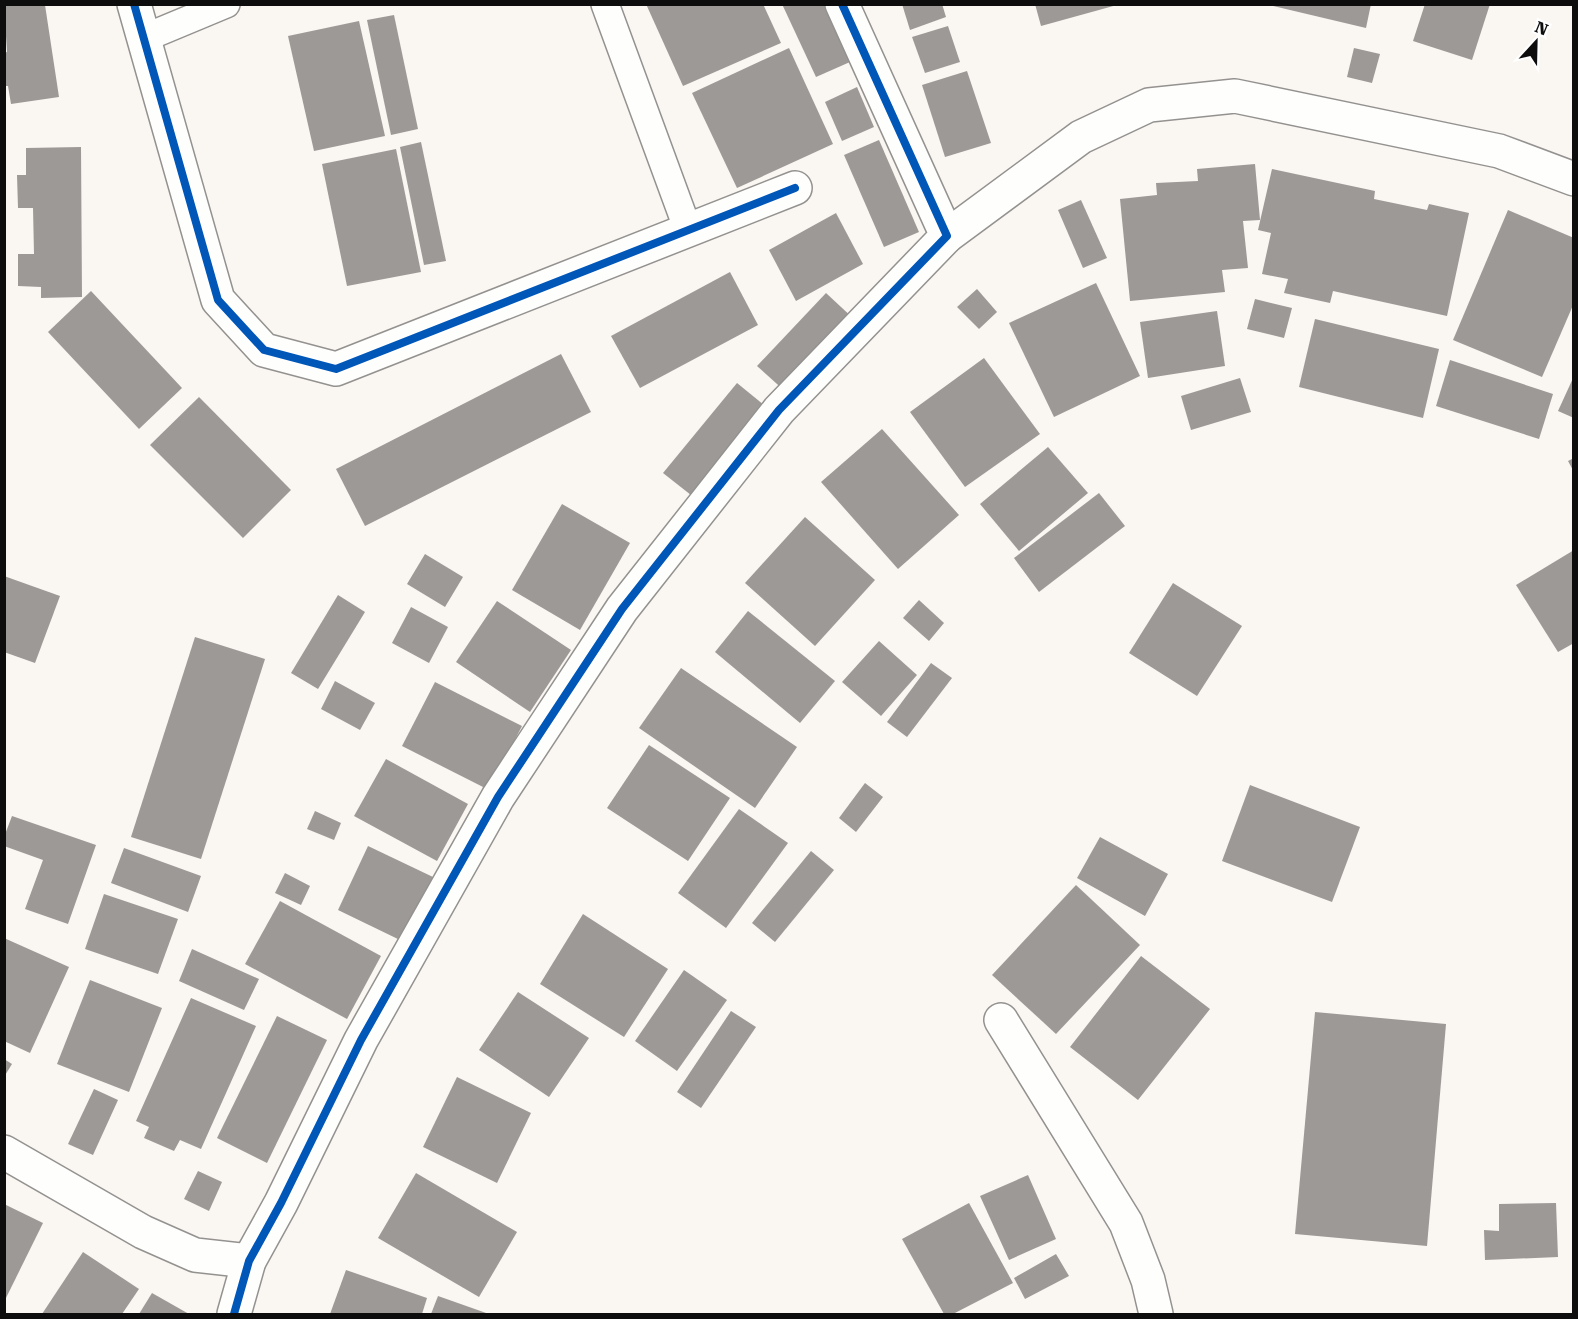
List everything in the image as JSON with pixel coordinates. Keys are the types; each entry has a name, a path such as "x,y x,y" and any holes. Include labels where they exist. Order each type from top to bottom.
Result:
{"street":[{"path":"134,4 142,39 218,300 264,350 336,369 795,188"},
{"path":"842,4 947,236"},
{"path":"234,1314 249,1261 281,1203 361,1040 498,797 622,609 779,410 947,236 1081,137 1149,105 1235,96 1499,151 1574,178"},
{"path":"1001,1020 1126,1222 1148,1280 1156,1314"},
{"path":"4,1152 143,1232 195,1255 249,1261"}],"lane":[{"path":"142,39 226,4"},
{"path":"604,4 688,230"}],"building":[{"path":"646,4 763,4 781,43 683,86"},
{"path":"782,4 824,4 850,62 816,77"},
{"path":"902,4 942,4 946,17 910,30"},
{"path":"1035,4 1117,4 1117,5 1041,26"},
{"path":"1265,4 1371,4 1366,28"},
{"path":"1425,4 1490,4 1472,60 1413,41"},
{"path":"4,5 45,5 59,97 11,104 8,86 4,86 4,53 7,52"},
{"path":"394,15 418,129 391,135 367,20"},
{"path":"359,21 385,136 314,151 288,36"},
{"path":"948,26 960,62 925,73 912,37"},
{"path":"789,48 833,144 737,188 692,93"},
{"path":"1354,48 1380,54 1372,83 1347,77"},
{"path":"967,71 991,143 945,157 922,85"},
{"path":"857,87 874,127 842,141 825,102"},
{"path":"879,140 919,232 884,247 844,155"},
{"path":"421,142 446,261 424,265 400,147"},
{"path":"81,147 82,297 41,298 41,287 18,286 18,254 34,254 33,208 18,208 17,175 26,175 26,148"},
{"path":"396,149 421,272 347,286 322,164"},
{"path":"1255,164 1260,220 1243,221 1248,268 1222,270 1225,292 1130,301 1120,199 1157,195 1156,183 1198,181 1197,169"},
{"path":"1272,169 1375,191 1374,199 1427,210 1429,204 1469,213 1447,316 1333,291 1330,303 1284,293 1288,279 1262,274 1271,233 1258,230"},
{"path":"1081,200 1107,258 1083,268 1058,210"},
{"path":"1508,210 1574,238 1574,303 1542,377 1453,340"},
{"path":"836,213 863,264 796,301 769,250"},
{"path":"730,272 758,325 640,388 611,336"},
{"path":"1096,283 1140,376 1054,417 1009,323"},
{"path":"977,289 997,312 979,329 957,307"},
{"path":"91,291 182,388 139,429 48,332"},
{"path":"826,293 855,320 787,393 757,366"},
{"path":"1255,299 1292,308 1284,338 1247,329"},
{"path":"1217,311 1225,366 1148,378 1140,322"},
{"path":"1315,319 1439,349 1423,418 1299,387"},
{"path":"561,354 591,412 365,526 336,469"},
{"path":"984,358 1040,434 965,487 910,412"},
{"path":"1450,360 1553,394 1539,439 1436,406"},
{"path":"1574,376 1574,418 1558,411"},
{"path":"1240,378 1251,412 1191,430 1181,396"},
{"path":"737,383 769,409 696,499 663,473"},
{"path":"199,397 291,490 243,538 150,445"},
{"path":"882,429 959,515 898,569 821,482"},
{"path":"1048,447 1088,493 1019,551 980,504"},
{"path":"1574,458 1574,472 1568,461"},
{"path":"1099,493 1125,526 1039,592 1014,558"},
{"path":"562,504 630,543 580,630 512,590"},
{"path":"805,517 875,580 815,646 745,583"},
{"path":"1574,550 1574,643 1558,652 1516,585"},
{"path":"425,554 463,577 445,607 407,584"},
{"path":"4,576 60,596 35,663 4,652"},
{"path":"1173,583 1242,626 1197,696 1129,653"},
{"path":"338,595 365,612 318,689 291,673"},
{"path":"919,600 944,623 929,641 903,618"},
{"path":"497,601 571,650 530,712 456,662"},
{"path":"411,607 448,627 429,663 392,643"},
{"path":"748,611 835,681 800,723 715,652"},
{"path":"195,637 265,659 201,859 131,837"},
{"path":"879,641 917,675 881,716 842,682"},
{"path":"931,663 952,678 907,737 887,722"},
{"path":"681,668 797,747 755,808 639,728"},
{"path":"335,681 375,703 360,730 321,709"},
{"path":"435,682 522,726 489,790 402,746"},
{"path":"649,745 730,798 688,861 607,808"},
{"path":"386,759 468,804 437,861 354,816"},
{"path":"865,783 883,797 856,832 839,818"},
{"path":"1250,785 1360,827 1332,902 1222,861"},
{"path":"739,809 788,843 726,928 678,893"},
{"path":"315,811 341,823 334,840 307,829"},
{"path":"12,816 96,845 68,924 25,909 43,860 4,846 4,837"},
{"path":"1100,837 1168,874 1145,916 1077,878"},
{"path":"368,846 433,877 402,941 338,910"},
{"path":"124,848 201,876 188,912 111,883"},
{"path":"811,851 834,870 775,942 752,923"},
{"path":"285,873 310,886 301,905 275,893"},
{"path":"1076,885 1140,945 1056,1034 992,975"},
{"path":"104,894 178,919 158,974 85,949"},
{"path":"280,901 381,956 347,1019 245,964"},
{"path":"583,914 668,969 624,1037 540,984"},
{"path":"4,938 69,967 30,1053 4,1041"},
{"path":"192,949 259,979 244,1010 179,981"},
{"path":"1141,956 1210,1009 1138,1100 1070,1047"},
{"path":"684,970 727,1000 677,1071 635,1041"},
{"path":"90,980 162,1008 129,1092 57,1064"},
{"path":"518,992 589,1038 549,1097 479,1050"},
{"path":"191,998 256,1026 201,1149 180,1140 174,1151 144,1138 149,1127 136,1121"},
{"path":"731,1011 756,1027 701,1108 677,1092"},
{"path":"1315,1012 1446,1024 1427,1246 1295,1234"},
{"path":"277,1016 327,1040 267,1163 217,1138"},
{"path":"4,1059 12,1064 4,1077"},
{"path":"457,1077 531,1113 497,1183 423,1147"},
{"path":"94,1089 118,1100 93,1155 68,1144"},
{"path":"198,1171 222,1182 209,1211 184,1199"},
{"path":"416,1173 517,1232 479,1297 378,1238"},
{"path":"1028,1175 1056,1239 1009,1260 980,1196"},
{"path":"969,1203 1013,1283 953,1314 944,1314 902,1239"},
{"path":"1556,1203 1558,1257 1485,1260 1484,1230 1499,1231 1499,1204"},
{"path":"4,1204 43,1223 4,1302"},
{"path":"83,1252 139,1289 122,1314 42,1314"},
{"path":"1056,1254 1069,1276 1025,1299 1014,1278"},
{"path":"346,1270 427,1298 422,1314 330,1314"},
{"path":"152,1293 189,1314 139,1314"},
{"path":"438,1296 489,1314 431,1314"}],"cycle path":[{"path":"134,4 218,300 264,350 336,369 795,188"},
{"path":"234,1314 249,1261 281,1203 361,1040 498,797 622,609 779,410 947,236 842,4"}]}
